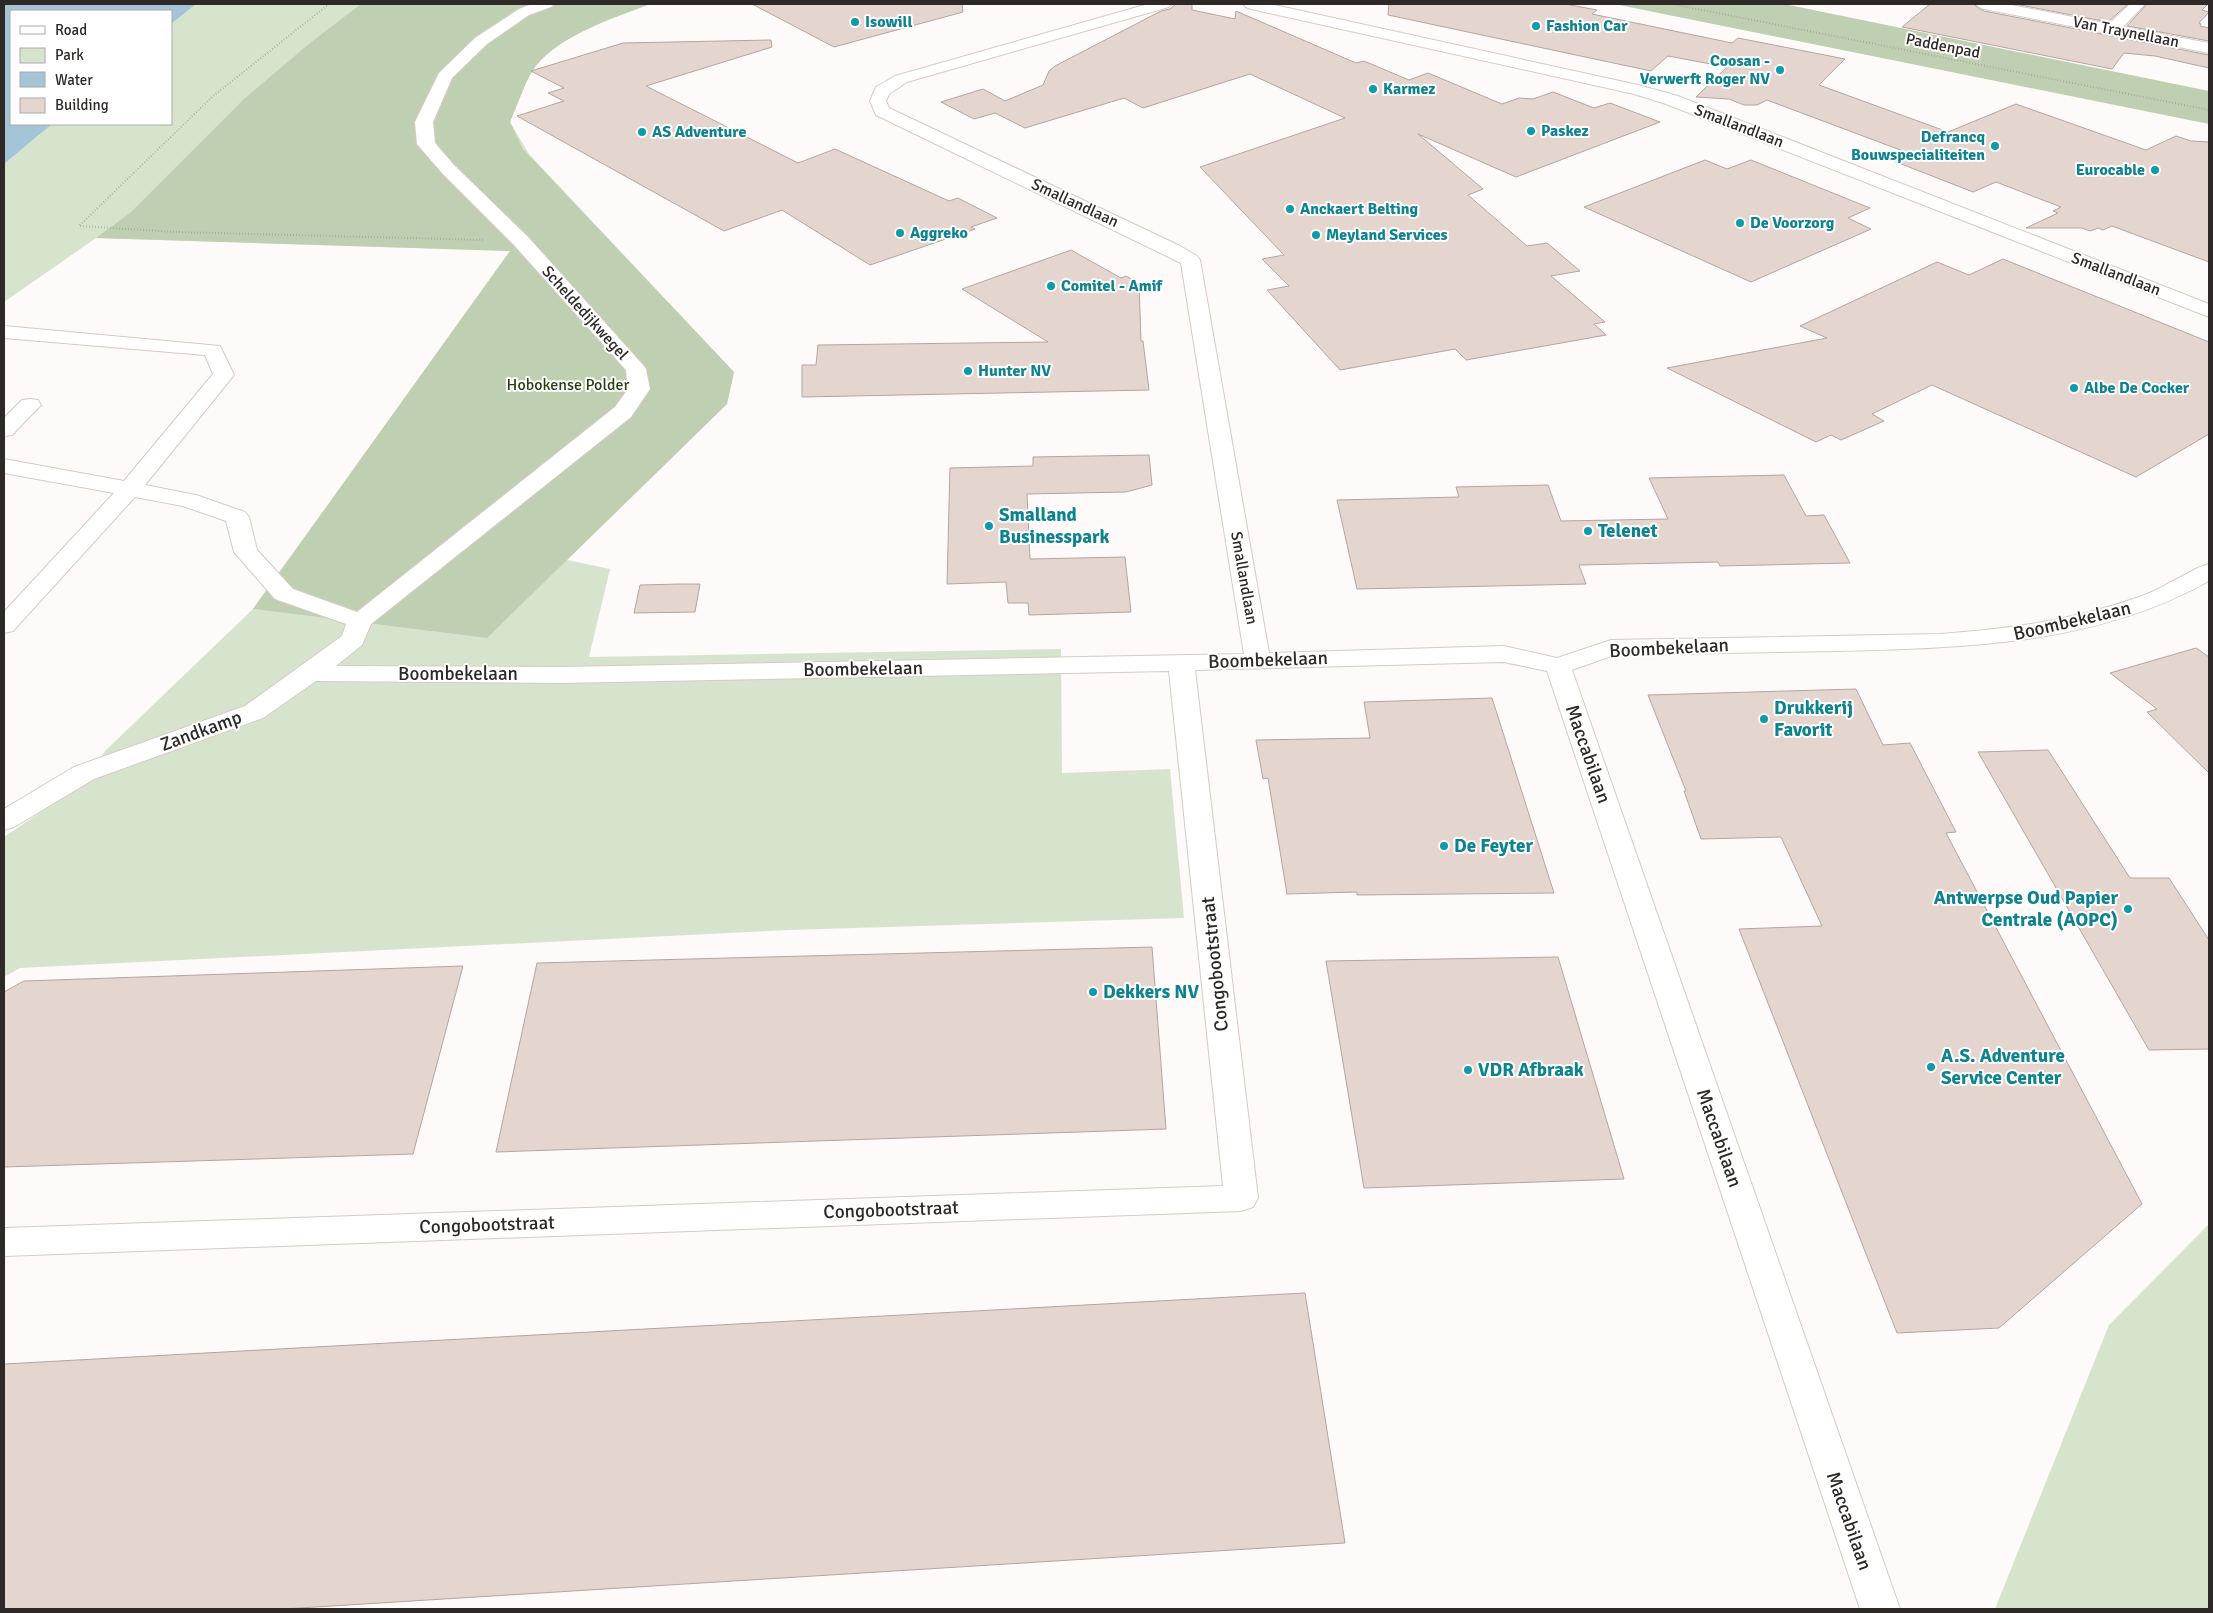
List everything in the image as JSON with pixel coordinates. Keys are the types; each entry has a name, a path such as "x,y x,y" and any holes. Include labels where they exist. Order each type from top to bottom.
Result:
{"street":[{"name":"Scheldedijkwegel","path":"360,621 623,412 639,389 636,370 521,241 448,169 426,144 424,122 445,76 481,41 524,12 546,4"},
{"name":"Smallandlaan","path":"1164,4 901,79 882,91 878,101 882,111 1173,250 1190,260 1258,659"},
{"name":"Smallandlaan","path":"1251,4 1638,90 1672,100 2209,311"},
{"name":"Van Traynellaan","path":"1984,4 2209,48"},
{"path":"2112,29 2138,4"},
{"path":"4,332 213,350 224,375 129,490 4,626"},
{"path":"4,430 30,405"},
{"path":"4,466 188,500 237,516 246,552 284,594 360,621"},
{"name":"Boombekelaan","path":"310,673 561,675 1180,663 1258,659 1504,654 1558,666 1611,648 1940,641 1991,638 2085,622 2128,610 2162,598 2209,571"},
{"name":"Zandkamp","path":"4,821 84,773 254,712 353,640 360,621"},
{"name":"Congobootstraat","path":"4,1242 1241,1198 1180,663"},
{"name":"Maccabilaan","path":"1558,666 1880,1609"}],"path":[{"path":"329,4 280,41 212,97 79,226 176,232 521,241"},
{"name":"Paddenpad","path":"1672,4 2209,110"}],"green space":[{"path":"196,4 650,4 573,36 546,55 536,66 529,78 510,122 529,154 734,372 727,404 567,560 610,569 589,657 1061,649 1062,773 1170,769 1184,918 789,930 20,968 4,977 4,837 88,780 105,751 253,609 510,251 96,238 4,302 4,164 51,125 172,125 172,23"},
{"name":"Hobokense Polder","path":"361,4 650,4 573,36 546,55 536,66 529,78 510,122 523,149 734,372 727,404 487,638 253,609 510,251 96,238 131,212 245,98 310,43"},
{"path":"1614,4 1784,4 2209,91 2209,124"},
{"path":"2209,1224 2209,1609 1995,1609 2109,1325"}],"water":[{"path":"4,4 196,4 172,23 172,10 10,10 10,125 51,125 4,164"}],"building":[{"name":"Isowill","path":"752,4 962,4 963,12 834,47"},
{"path":"1176,4 1192,4 1192,10 1235,19 1236,11 1356,63 1364,61 1409,80 1428,73 1502,104 1519,98 1533,99 1553,92 1594,108 1610,103 1660,122 1516,177 1418,134 1483,189 1468,195 1527,246 1547,243 1580,271 1551,276 1605,322 1594,324 1606,335 1466,360 1455,349 1340,370 1267,290 1289,286 1262,259 1284,255 1200,167 1345,118 1250,74 1143,108 1124,98 1025,128 995,113 974,119 941,102 983,89 1005,101 1043,85 1049,71 1055,66 1161,11 1170,9"},
{"path":"1389,4 1565,4 1597,10 1592,14 1732,43 1738,38 1845,59 1819,85 1948,132 2016,104 2146,150 2176,136 2191,141 2209,142 2209,262 2112,226 2103,230 2098,228 2090,231 2082,228 2026,228 2058,213 2053,211 2061,207 1996,182 1973,192 1886,158 1903,151 1767,100 1757,105 1744,105 1729,99 1696,97 1727,67 1668,56 1651,71 1388,15"},
{"path":"1930,4 1974,4 1984,11 2209,55 2209,68 2155,56 2124,53 2112,69 1902,27"},
{"path":"2015,4 2128,4 2108,22"},
{"path":"2147,4 2208,4 2202,10 2209,12 2199,23 2201,24 2200,26 2209,28 2209,41 2127,26"},
{"name":"AS Adventure","path":"771,40 772,47 646,86 798,163 835,149 949,201 958,198 997,218 971,227 975,229 870,265 782,210 724,231 517,116 564,101 548,93 564,88 531,71 623,43"},
{"name":"De Voorzorg","path":"1705,160 1727,169 1751,160 1870,208 1848,218 1871,229 1751,282 1584,207"},
{"name":"Hunter NV","path":"1071,250 1121,278 1126,276 1139,283 1141,341 1143,341 1149,390 802,397 802,365 816,365 818,345 1048,342 962,289"},
{"name":"Albe De Cocker","path":"2003,259 2209,342 2209,434 2136,477 1932,385 1872,414 1884,421 1841,440 1831,435 1816,442 1667,368 1827,338 1800,326 1937,262 1969,275"},
{"name":"Smalland Businesspark","path":"1149,455 1152,485 1126,492 1027,494 1030,559 1125,557 1131,612 1029,615 1028,603 1008,603 1006,582 947,584 950,468 1033,466 1033,457"},
{"name":"Telenet","path":"1784,475 1806,516 1824,515 1850,563 1720,566 1718,562 1579,565 1586,584 1357,589 1337,500 1459,497 1456,487 1548,485 1561,521 1668,519 1649,478"},
{"path":"700,584 695,612 634,613 640,585"},
{"path":"2196,648 2209,657 2209,773 2147,712 2157,709 2110,673"},
{"name":"A.S. Adventure Service Center","path":"1856,689 1883,745 1910,743 1956,832 1946,833 2142,1204 1999,1328 1897,1333 1739,929 1822,926 1781,837 1701,839 1684,791 1686,791 1648,695"},
{"path":"1492,698 1554,893 1357,895 1357,892 1287,894 1268,778 1263,779 1256,740 1370,738 1364,702"},
{"name":"Antwerpse Oud Papier Centrale (AOPC)","path":"2048,750 2130,878 2169,878 2209,940 2209,1049 2149,1050 1978,752"},
{"path":"1152,947 1166,1129 496,1152 537,963"},
{"name":"VDR Afbraak","path":"1558,957 1624,1179 1364,1188 1326,961"},
{"path":"463,966 413,1154 4,1167 4,992 24,981"},
{"path":"1305,1293 1345,1543 283,1609 4,1609 4,1364"}],"place":[{"name":"Isowill","path":"855,22"},
{"name":"Fashion Car","path":"1536,26"},
{"name":"Coosan - Verwerft Roger NV","path":"1780,70"},
{"name":"Karmez","path":"1373,89"},
{"name":"Paskez","path":"1531,131"},
{"name":"AS Adventure","path":"642,132"},
{"name":"Defrancq Bouwspecialiteiten","path":"1995,146"},
{"name":"Eurocable","path":"2155,170"},
{"name":"Anckaert Belting","path":"1290,209"},
{"name":"De Voorzorg","path":"1740,223"},
{"name":"Aggreko","path":"900,233"},
{"name":"Meyland Services","path":"1316,235"},
{"name":"Comitel - Amif","path":"1051,286"},
{"name":"Hunter NV","path":"968,371"},
{"name":"Albe De Cocker","path":"2074,388"},
{"name":"Smalland Businesspark","path":"989,526"},
{"name":"Telenet","path":"1588,531"},
{"name":"Drukkerij Favorit","path":"1764,719"},
{"name":"De Feyter","path":"1444,846"},
{"name":"Antwerpse Oud Papier Centrale (AOPC)","path":"2128,909"},
{"name":"Dekkers NV","path":"1093,992"},
{"name":"A.S. Adventure Service Center","path":"1931,1067"},
{"name":"VDR Afbraak","path":"1468,1070"}]}
